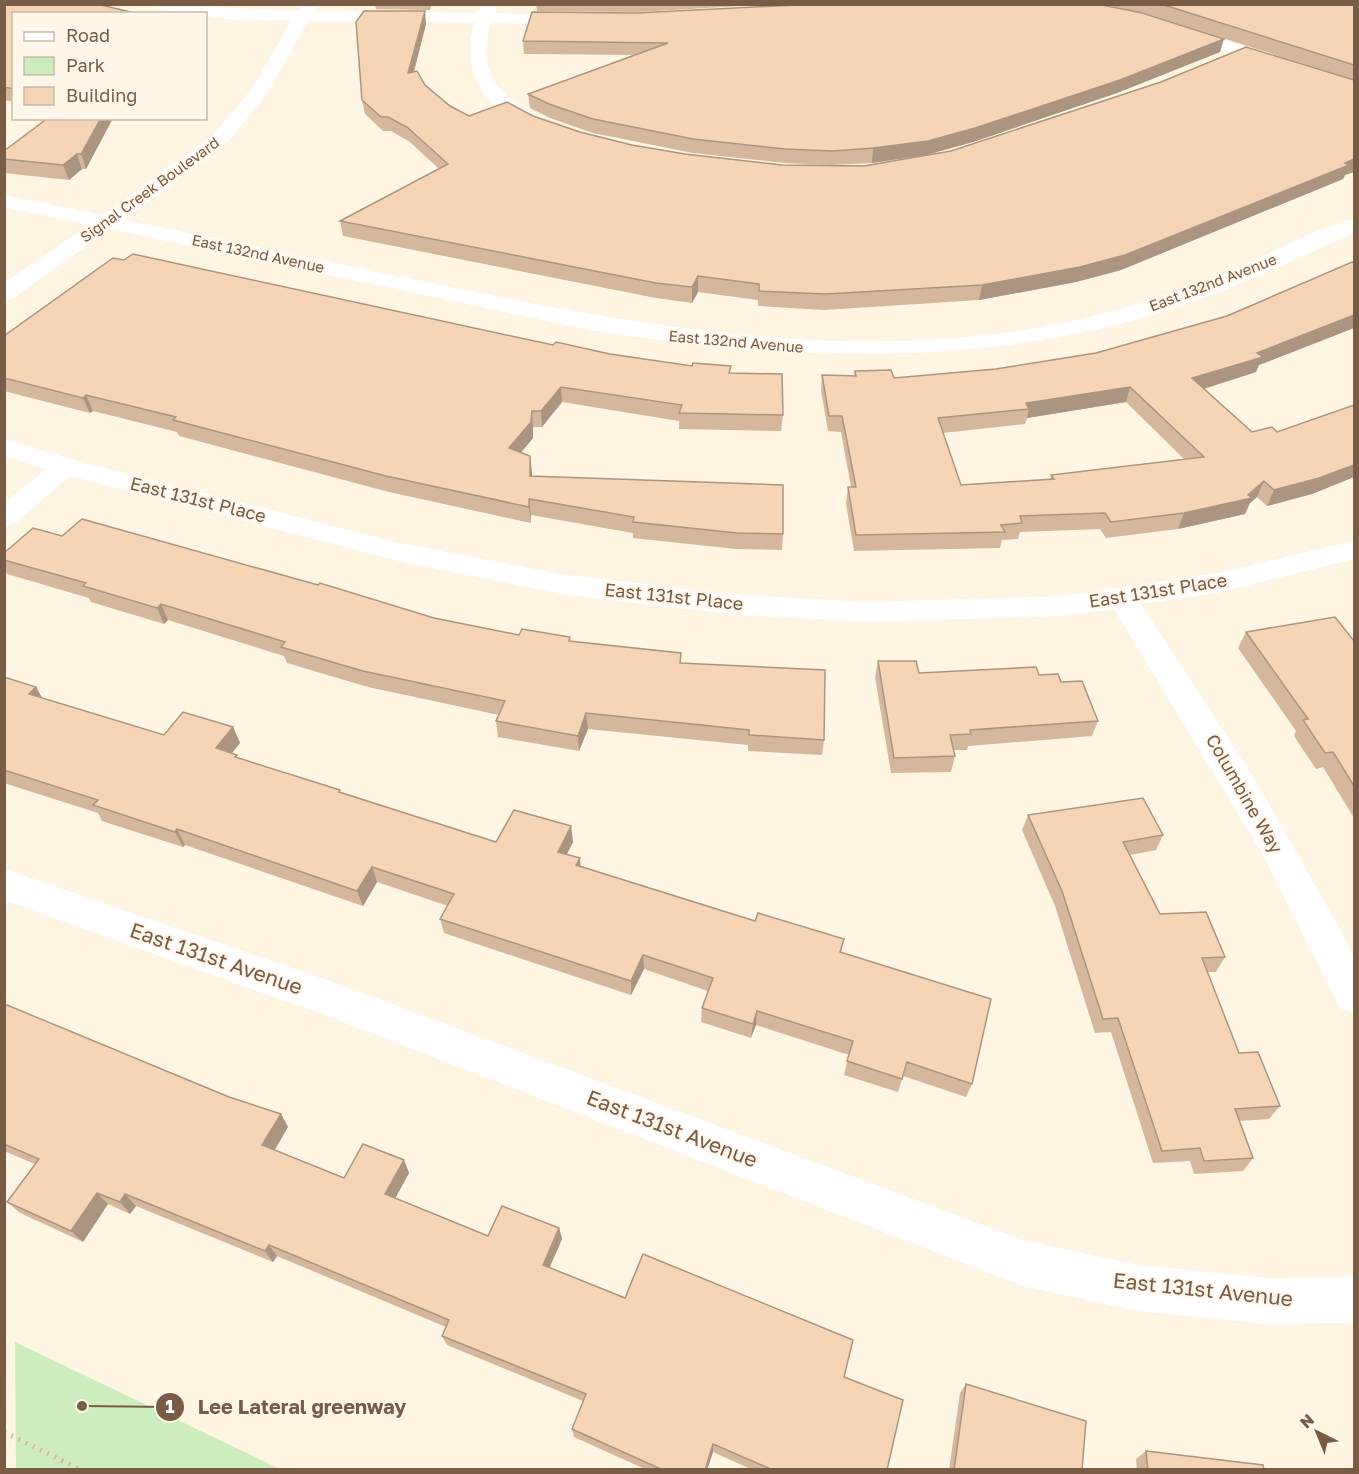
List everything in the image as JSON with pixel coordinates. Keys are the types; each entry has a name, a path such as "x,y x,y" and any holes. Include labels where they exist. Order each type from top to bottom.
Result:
{"street":[{"path":"160,4 226,14 307,10 487,11 592,19"},
{"name":"Signal Creek Boulevard","path":"4,294 108,222 220,139 260,91 307,10"},
{"path":"487,11 477,63 486,87 503,103 534,122 558,132"},
{"path":"1166,27 1354,88"},
{"path":"1217,64 1242,51"},
{"name":"East 132nd Avenue","path":"4,201 667,336 770,347 854,350 969,343 1068,328 1116,317 1214,285 1351,229"},
{"name":"East 131st Place","path":"4,447 65,466 399,552 549,582 653,597 728,604 869,612 1063,606 1217,583 1354,550"},
{"path":"4,518 65,466"},
{"name":"Columbine Way","path":"1122,598 1256,811 1336,955 1354,996"},
{"name":"East 131st Avenue","path":"4,884 338,1002 1023,1263 1138,1288 1268,1301 1354,1300"}],"path":[{"path":"4,1432 81,1470"}],"green space":[{"path":"15,1342 280,1469 16,1469"}],"building":[{"path":"4,4 97,4 131,12 12,12 12,89 4,87"},
{"path":"816,4 1097,4 1142,13 1224,39 1120,80 975,128 928,141 873,148 832,151 785,149 693,139 593,119 528,94 668,43 523,41 532,12 636,13"},
{"path":"1161,4 1354,4 1354,65"},
{"path":"364,11 425,11 408,73 417,71 425,85 450,106 469,116 507,102 533,116 580,132 632,145 685,154 782,165 864,166 951,151 1161,82 1246,47 1354,80 1354,159 1345,163 1349,165 1125,255 1080,267 982,285 826,294 759,291 759,284 698,276 692,287 656,283 340,221 448,164 407,127 388,117 381,117 362,100 356,22"},
{"path":"45,120 100,120 81,154 77,154 63,165 4,159 4,151"},
{"path":"133,254 553,345 556,342 610,354 692,366 693,363 731,366 729,373 782,374 783,415 679,413 682,405 561,387 541,411 532,411 531,422 509,448 530,456 530,476 783,485 783,534 737,533 633,522 634,517 529,499 529,507 386,476 173,420 176,417 86,395 83,398 4,378 4,336 113,258 124,260"},
{"path":"1354,263 1354,315 1257,353 1263,357 1192,378 1252,432 1272,427 1277,432 1354,405 1354,465 1319,478 1274,490 1264,481 1248,495 1252,498 1184,513 1111,522 1105,513 1020,516 1022,523 1001,525 1005,532 856,535 848,487 856,487 842,416 829,416 822,375 856,376 855,371 891,370 894,378 996,369 1096,353 1227,316","holes":["1130,387 1204,457 1051,475 1054,479 961,485 938,418 1029,409 1026,403"]},
{"path":"82,519 318,585 320,583 434,618 519,635 522,629 570,637 569,641 681,653 680,663 825,670 824,740 749,735 749,730 586,713 578,736 496,721 505,701 363,671 281,647 285,642 161,604 157,608 83,586 86,583 4,560 4,553 33,528 62,536"},
{"path":"1335,617 1354,641 1354,786 1333,752 1325,753 1303,720 1308,719 1246,632"},
{"path":"878,661 916,661 919,673 1036,667 1039,675 1058,674 1061,682 1082,681 1098,721 970,730 971,734 950,735 955,756 894,758"},
{"path":"4,677 36,687 29,694 164,735 183,712 233,727 216,748 237,755 235,757 340,790 339,792 496,842 514,810 571,826 558,852 580,858 576,865 755,921 758,913 844,939 840,952 991,999 972,1084 907,1062 902,1079 847,1061 853,1041 757,1011 753,1024 702,1008 713,978 643,955 631,981 440,919 454,894 372,867 357,891 177,829 175,832 93,805 98,800 4,770"},
{"path":"1143,798 1163,835 1123,842 1160,914 1206,912 1225,957 1202,958 1239,1053 1258,1052 1280,1106 1235,1109 1253,1158 1204,1161 1200,1148 1162,1151 1118,1018 1103,1019 1062,891 1028,815"},
{"path":"7,1005 229,1097 281,1114 262,1145 344,1178 363,1144 404,1160 385,1194 488,1236 502,1206 559,1228 543,1265 625,1298 643,1254 853,1340 844,1377 903,1400 887,1470 773,1470 713,1444 705,1470 663,1470 572,1429 586,1394 442,1336 449,1320 269,1245 265,1251 125,1194 120,1202 97,1193 71,1231 7,1202 39,1159 4,1144 4,1008"},
{"path":"966,1384 1086,1421 1082,1470 954,1470"},
{"path":"1146,1451 1263,1465 1264,1470 1148,1470"}],"place":[{"name":"Lee Lateral greenway","path":"82,1406"}]}
